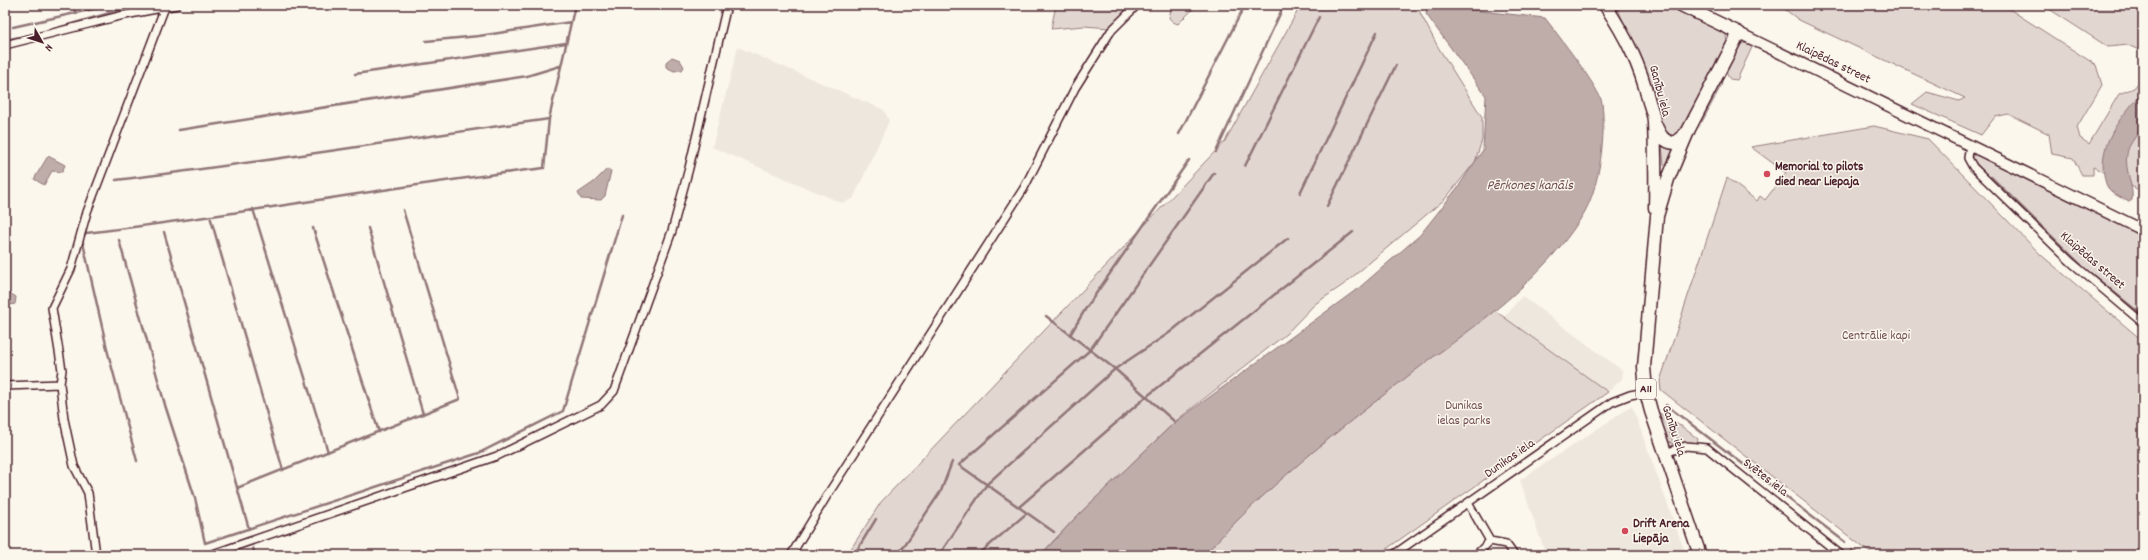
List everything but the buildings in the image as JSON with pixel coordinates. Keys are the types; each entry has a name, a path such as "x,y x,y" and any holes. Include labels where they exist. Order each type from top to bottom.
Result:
{"highway":[{"name":"Ganību iela","path":"1605,5 1616,20 1638,64 1654,122 1656,166 1655,210 1657,216"},
{"path":"1610,5 1616,20"},
{"name":"Klaipēdas street","path":"1681,5 1739,33"},
{"name":"Ganību iela","path":"1700,555 1646,392 1644,367 1657,216 1668,179 1689,129 1739,33"},
{"path":"1654,122 1660,136 1668,143 1675,143 1683,138 1689,129"}],"main road":[{"name":"Klaipēdas street","path":"1739,33 2143,230"}],"street":[{"path":"5,45 177,5"},
{"path":"210,555 497,456 602,405 614,391 672,231 690,168 727,5"},
{"path":"791,555 1024,188 1075,88 1111,31 1137,5"},
{"path":"96,555 88,493 74,466 64,419 60,384 62,370 52,308 71,269 87,212 165,7"},
{"name":"Klaipēdas street","path":"1973,146 1969,151 1968,158 1973,166 2071,262 2143,323"},
{"path":"5,386 60,384"},
{"name":"Dunikas iela","path":"1393,555 1612,402 1630,395 1646,392"},
{"name":"Svētes iela","path":"1665,453 1686,446 1706,448 1841,555"},
{"path":"1468,503 1490,542"},
{"path":"1476,555 1490,542"},
{"path":"1490,542 1506,544 1514,555"}],"shaded area":[{"path":"738,47 884,110 889,121 853,199 842,203 712,147"},
{"path":"1522,296 1623,371 1622,379 1608,392 1504,317"},
{"path":"1632,406 1686,555 1546,555 1520,480"}],"green space":[{"path":"1056,5 1132,5 1110,28 1084,26 1051,29"},
{"path":"1172,5 1197,5 1178,24 1169,18"},
{"path":"1301,5 1416,5 1438,47 1482,117 1482,140 1475,162 1445,199 1343,285 1315,304 1286,334 1177,420 1078,515 1040,555 847,555 881,502 1225,141"},
{"path":"1616,5 1670,5 1720,29 1726,34 1727,44 1684,128 1675,135 1669,137 1665,133 1644,68"},
{"path":"1779,5 2003,5 2096,65 2102,85 2077,127 2080,138 2089,144 2119,94 2134,88 2143,77 2143,192 2093,167 2093,175 2082,175 2073,158 2052,154 2049,134 2008,114 1995,117 1981,135 1912,104 1927,92 1959,101 1965,98 1799,20"},
{"path":"2043,5 2143,5 2143,49 2139,50 2128,45 2108,47"},
{"path":"1743,43 1753,45 1737,80 1730,79 1727,75 1727,65 1735,49"},
{"path":"1720,81 1722,84 1702,122 1700,121"},
{"name":"Centrālie kapi","path":"1874,126 1928,139 2041,255 2143,341 2143,555 1873,555 1661,390 1660,381 1727,178 1757,201 1760,196 1765,200 1786,173 1751,147"},
{"path":"1662,146 1675,147 1665,166 1664,164"},
{"path":"1975,153 2143,236 2143,320 2082,270 1972,159"},
{"name":"Dunikas ielas parks","path":"1494,310 1608,392 1378,555 1204,555 1253,505 1305,458 1424,363"},
{"path":"1656,411 1664,416 1674,445 1667,440"},
{"path":"1676,422 1698,439 1697,443 1679,443 1673,426"}],"water":[{"name":"Pērkones kanāls","path":"1434,6 1545,18 1577,60 1594,86 1600,96 1603,116 1602,144 1598,175 1590,202 1573,230 1546,263 1515,294 1482,321 1422,365 1306,458 1253,505 1204,555 1041,555 1078,515 1174,423 1360,287 1420,235 1458,187 1483,150 1486,96 1426,14 1427,8"},
{"path":"672,57 680,60 684,67 682,70 674,71 666,67 666,62"},
{"path":"2143,92 2143,123 2128,150 2126,160 2132,189 2132,200 2129,202 2108,188 2104,175 2103,163 2108,140 2114,129 2120,119"},
{"path":"48,156 65,165 62,172 52,171 44,185 34,179"},
{"path":"607,169 611,171 605,196 601,200 581,199 578,193 594,182"},
{"path":"5,290 16,297 15,304 5,306"}],"waterway":[{"path":"74,5 75,13"},
{"path":"13,27 111,5"},
{"path":"5,40 44,32 120,10 116,5"},
{"path":"86,233 201,218 429,183 544,168 549,119 575,5"},
{"path":"1179,134 1245,5"},
{"path":"1216,152 1284,5"},
{"path":"1245,166 1319,17"},
{"path":"426,41 479,36 571,22"},
{"path":"1300,193 1377,32"},
{"path":"355,74 566,43"},
{"path":"1327,206 1396,65"},
{"path":"179,130 527,76 560,66"},
{"path":"116,180 278,159 549,119"},
{"path":"1070,335 1086,308 1189,160"},
{"path":"1054,532 959,465 1090,350 1214,173"},
{"path":"1991,177 2081,265"},
{"path":"253,209 328,452"},
{"path":"237,488 460,399 403,210"},
{"path":"119,240 165,405 195,498 205,543 479,453 563,411 622,215"},
{"path":"210,216 283,470"},
{"path":"313,228 379,432"},
{"path":"368,228 423,414"},
{"path":"164,232 249,529"},
{"path":"1019,507 1146,397 1353,232"},
{"path":"939,555 987,484 1115,369 1169,333 1288,238"},
{"path":"83,243 108,353 137,461"},
{"path":"2090,273 2143,316"},
{"path":"1046,316 1115,369 1175,422"},
{"path":"1666,405 1845,542"},
{"path":"898,555 941,491 952,462"},
{"path":"978,555 1027,513"},
{"path":"854,555 876,519"},
{"path":"253,548 255,555"},
{"path":"1852,550 1859,555"}],"place":[{"name":"Memorial to pilots died near Liepaja","path":"1767,174"},
{"name":"Drift Arena Liepāja","path":"1625,531"}]}
